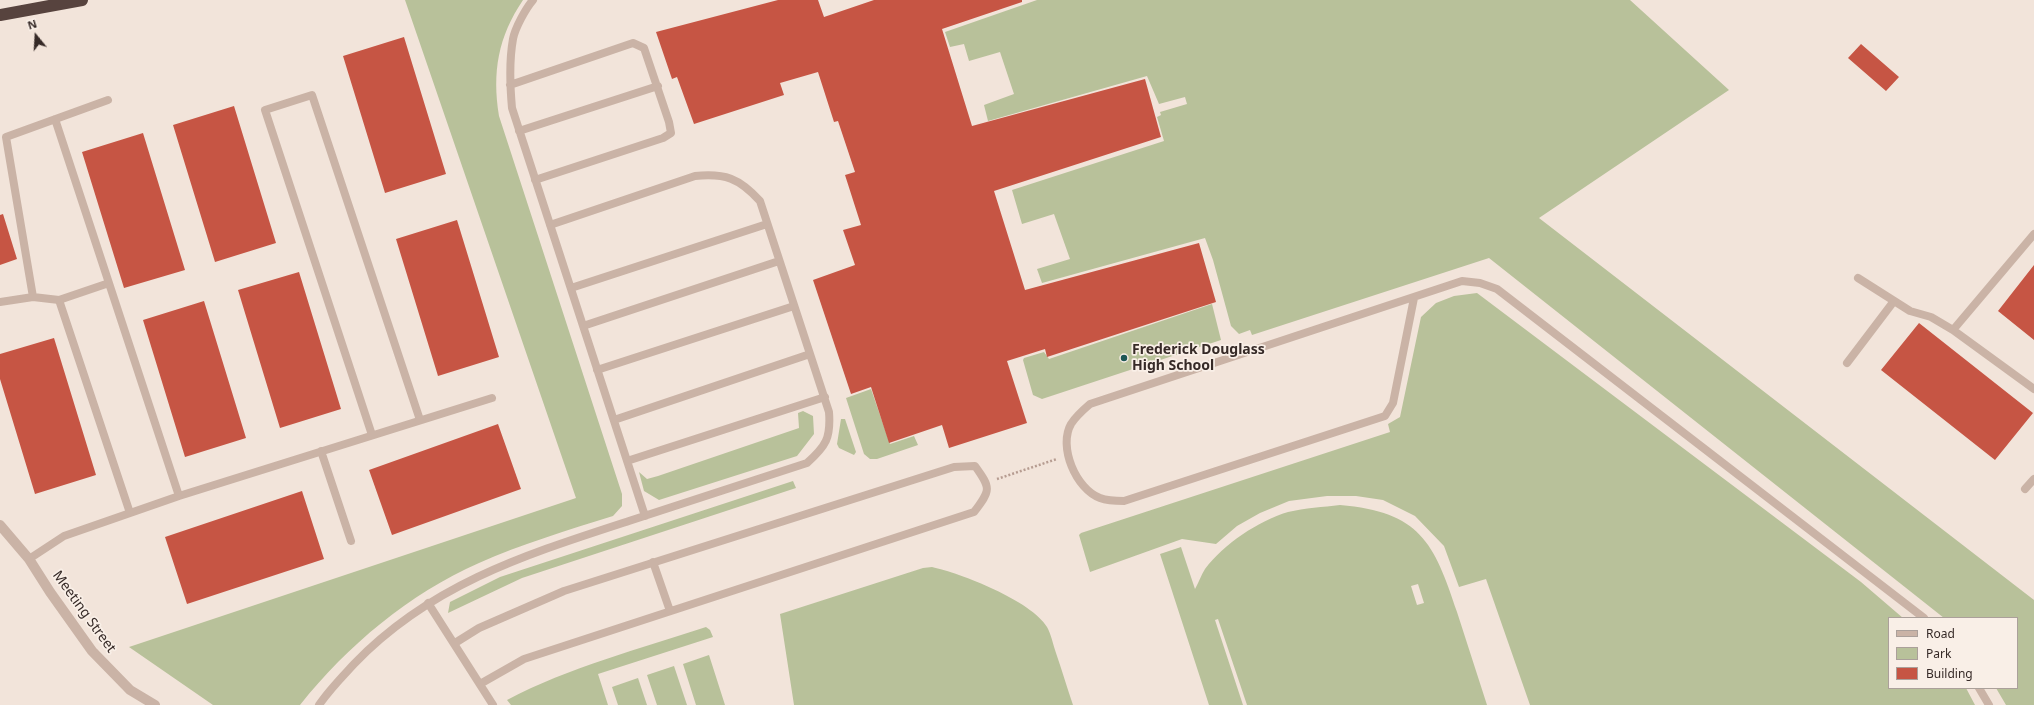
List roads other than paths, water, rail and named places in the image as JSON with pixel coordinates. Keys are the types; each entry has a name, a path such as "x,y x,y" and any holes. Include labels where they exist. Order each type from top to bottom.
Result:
{"highway":[{"path":"0,15 82,0"}],"street":[{"name":"Meeting Street","path":"0,525 30,559 50,592 92,651 130,690 155,705"}],"lane":[{"path":"534,0 528,6 513,38 510,86 512,108 645,516"},
{"path":"510,86 633,43 644,48 669,122 671,134 535,180"},
{"path":"519,131 658,86"},
{"path":"372,435 265,110 312,95 420,420"},
{"path":"33,297 6,137 108,100"},
{"path":"55,119 179,496"},
{"path":"319,705 326,693 369,648 398,624 428,603 480,574 554,546 807,463 821,450 831,430 829,412 825,398 760,201 736,179 716,174 695,176 550,225"},
{"path":"571,288 767,224"},
{"path":"1953,330 2034,234"},
{"path":"583,326 779,261"},
{"path":"1858,278 1910,311 1931,317 1953,330 2034,388"},
{"path":"1414,298 1392,402 1385,416 1124,501 1108,501 1089,492 1077,476 1068,454 1067,441 1070,425 1080,412 1090,404 1462,282 1480,283 1497,290 1923,617"},
{"path":"0,302 33,297 59,300 109,283"},
{"path":"59,300 130,513"},
{"path":"1847,363 1894,301"},
{"path":"597,370 794,306"},
{"path":"614,420 810,354"},
{"path":"30,559 64,536 179,496 492,398"},
{"path":"627,461 825,398"},
{"path":"321,451 351,541"},
{"path":"455,643 479,628 564,591 954,467 975,466 987,482 987,496 974,512 524,659 480,684"},
{"path":"2025,489 2034,479"},
{"path":"653,562 670,611"},
{"path":"428,603 494,705"},
{"path":"1980,689 1989,705"}],"place":[{"name":"Frederick Douglass High School","path":"1124,358"}]}
